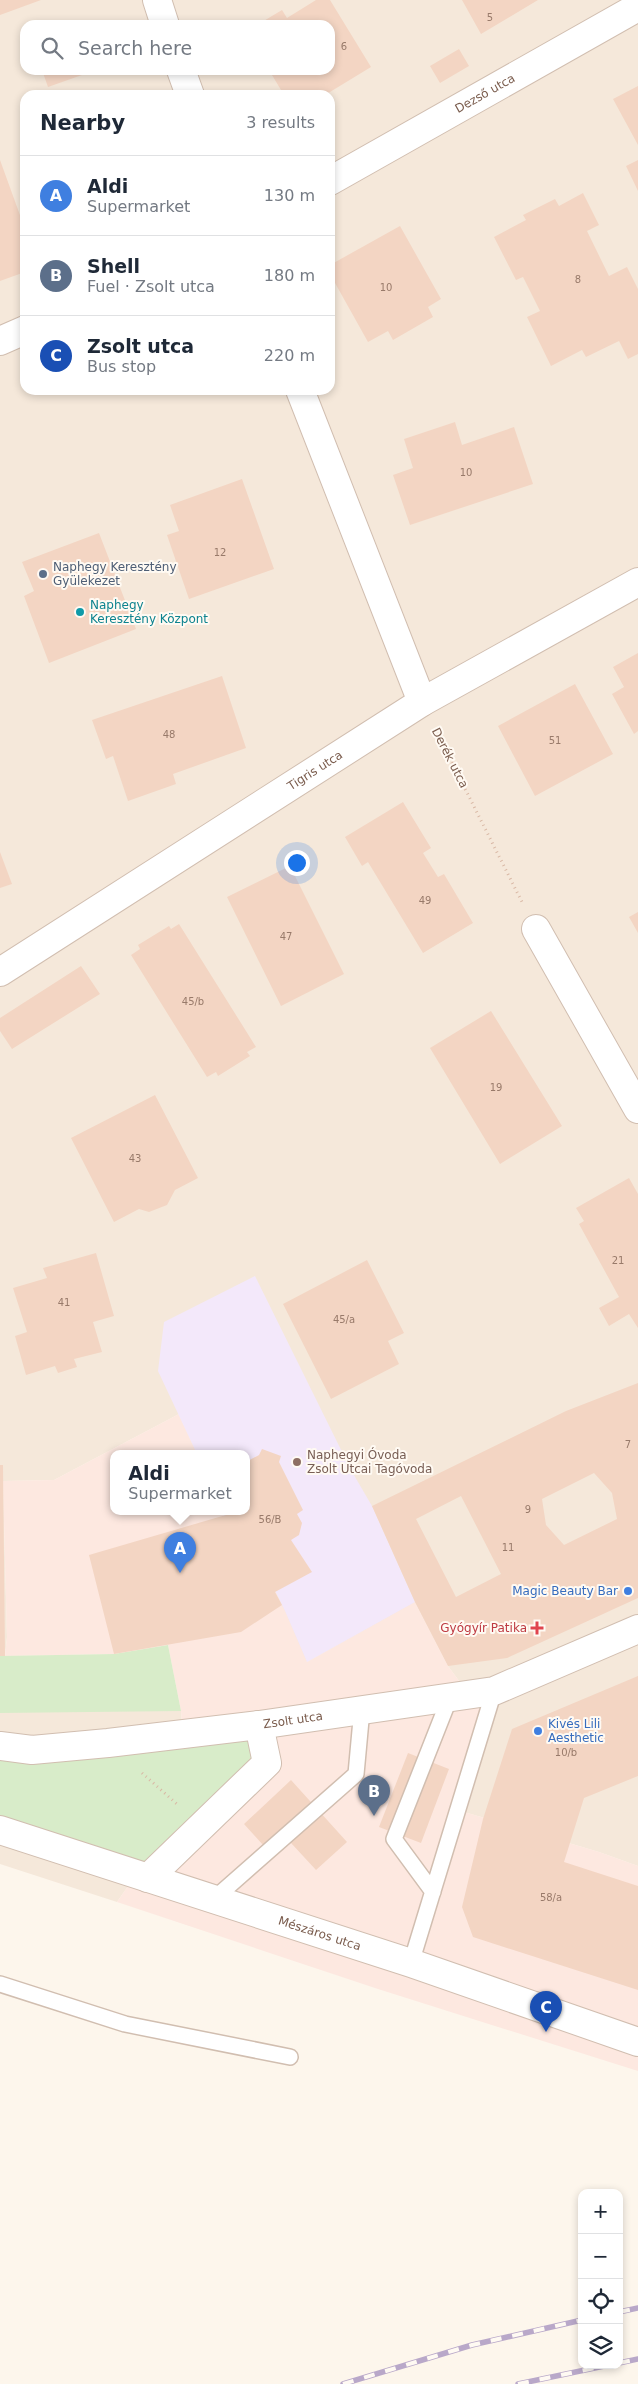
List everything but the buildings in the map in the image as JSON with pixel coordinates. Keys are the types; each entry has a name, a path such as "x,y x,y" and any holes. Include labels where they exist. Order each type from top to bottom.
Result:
{"street":[{"path":"157,0 164,20"},
{"name":"Dezső utca","path":"335,178 638,7"},
{"path":"183,75 188,90"},
{"path":"0,341 20,332"},
{"path":"302,395 422,702"},
{"name":"Tigris utca","path":"0,972 422,702 638,582"},
{"path":"536,929 638,1109"},
{"name":"Zsolt utca","path":"148,1878 267,1763 259,1724 494,1691 638,1629"},
{"path":"0,1746 32,1750 259,1724"},
{"name":"Mészáros utca","path":"0,1830 411,1963 638,2042"}],"lane":[{"path":"411,1963 494,1691"},
{"path":"433,1892 394,1839 450,1697"},
{"path":"214,1899 356,1774 362,1710"},
{"path":"0,1984 125,2024 290,2056"}],"path":[{"name":"Derék utca","path":"422,702 536,929"},
{"path":"148,1779 178,1805"}],"shaded area":[{"path":"0,0 638,0 638,1866 599,1852 454,1809 482,1712 448,1666 415,1603 307,1662 224,1515 250,1515 250,1450 195,1450 179,1414 54,1480 3,1481 7,1637 5,1656 181,1711 184,1748 249,1739 144,1863 117,1902 0,1864"},
{"name":"Naphegyi Óvoda Zsolt Utcai Tagóvoda","path":"255,1276 351,1470 372,1506 415,1602 307,1662 285,1611 238,1515 250,1515 250,1450 195,1450 158,1371 164,1322"},
{"path":"179,1414 195,1450 111,1450"},
{"path":"110,1450 110,1515 223,1515 224,1517 238,1515 285,1611 307,1662 415,1602 448,1666 482,1712 454,1809 599,1852 638,1866 638,2071 378,1989 117,1902 144,1863 248,1739 184,1748 181,1711 168,1645 114,1654 5,1656 7,1637 3,1481 54,1480"}],"green space":[{"path":"168,1645 181,1711 0,1713 0,1656 114,1654"},
{"path":"249,1739 253,1758 144,1863 0,1816 0,1759 20,1763 113,1757"}],"railway":[{"path":"623,2311 638,2308"},
{"path":"343,2384 472,2345 578,2321"},
{"path":"623,2362 638,2359"},
{"path":"518,2384 590,2369"}],"place":[{"name":"Naphegy Keresztény Gyülekezet","path":"43,574"},
{"name":"Naphegy Keresztény Központ","path":"80,612"},
{"name":"Naphegyi Óvoda Zsolt Utcai Tagóvoda","path":"297,1462"},
{"name":"Aldi","path":"180,1573"},
{"name":"Magic Beauty Bar","path":"628,1591"},
{"name":"Gyógyír Patika","path":"537,1628"},
{"name":"Kivés Lili Aesthetic","path":"538,1731"},
{"name":"Shell","path":"374,1816"},
{"name":"Zsolt utca","path":"546,2032"}]}
